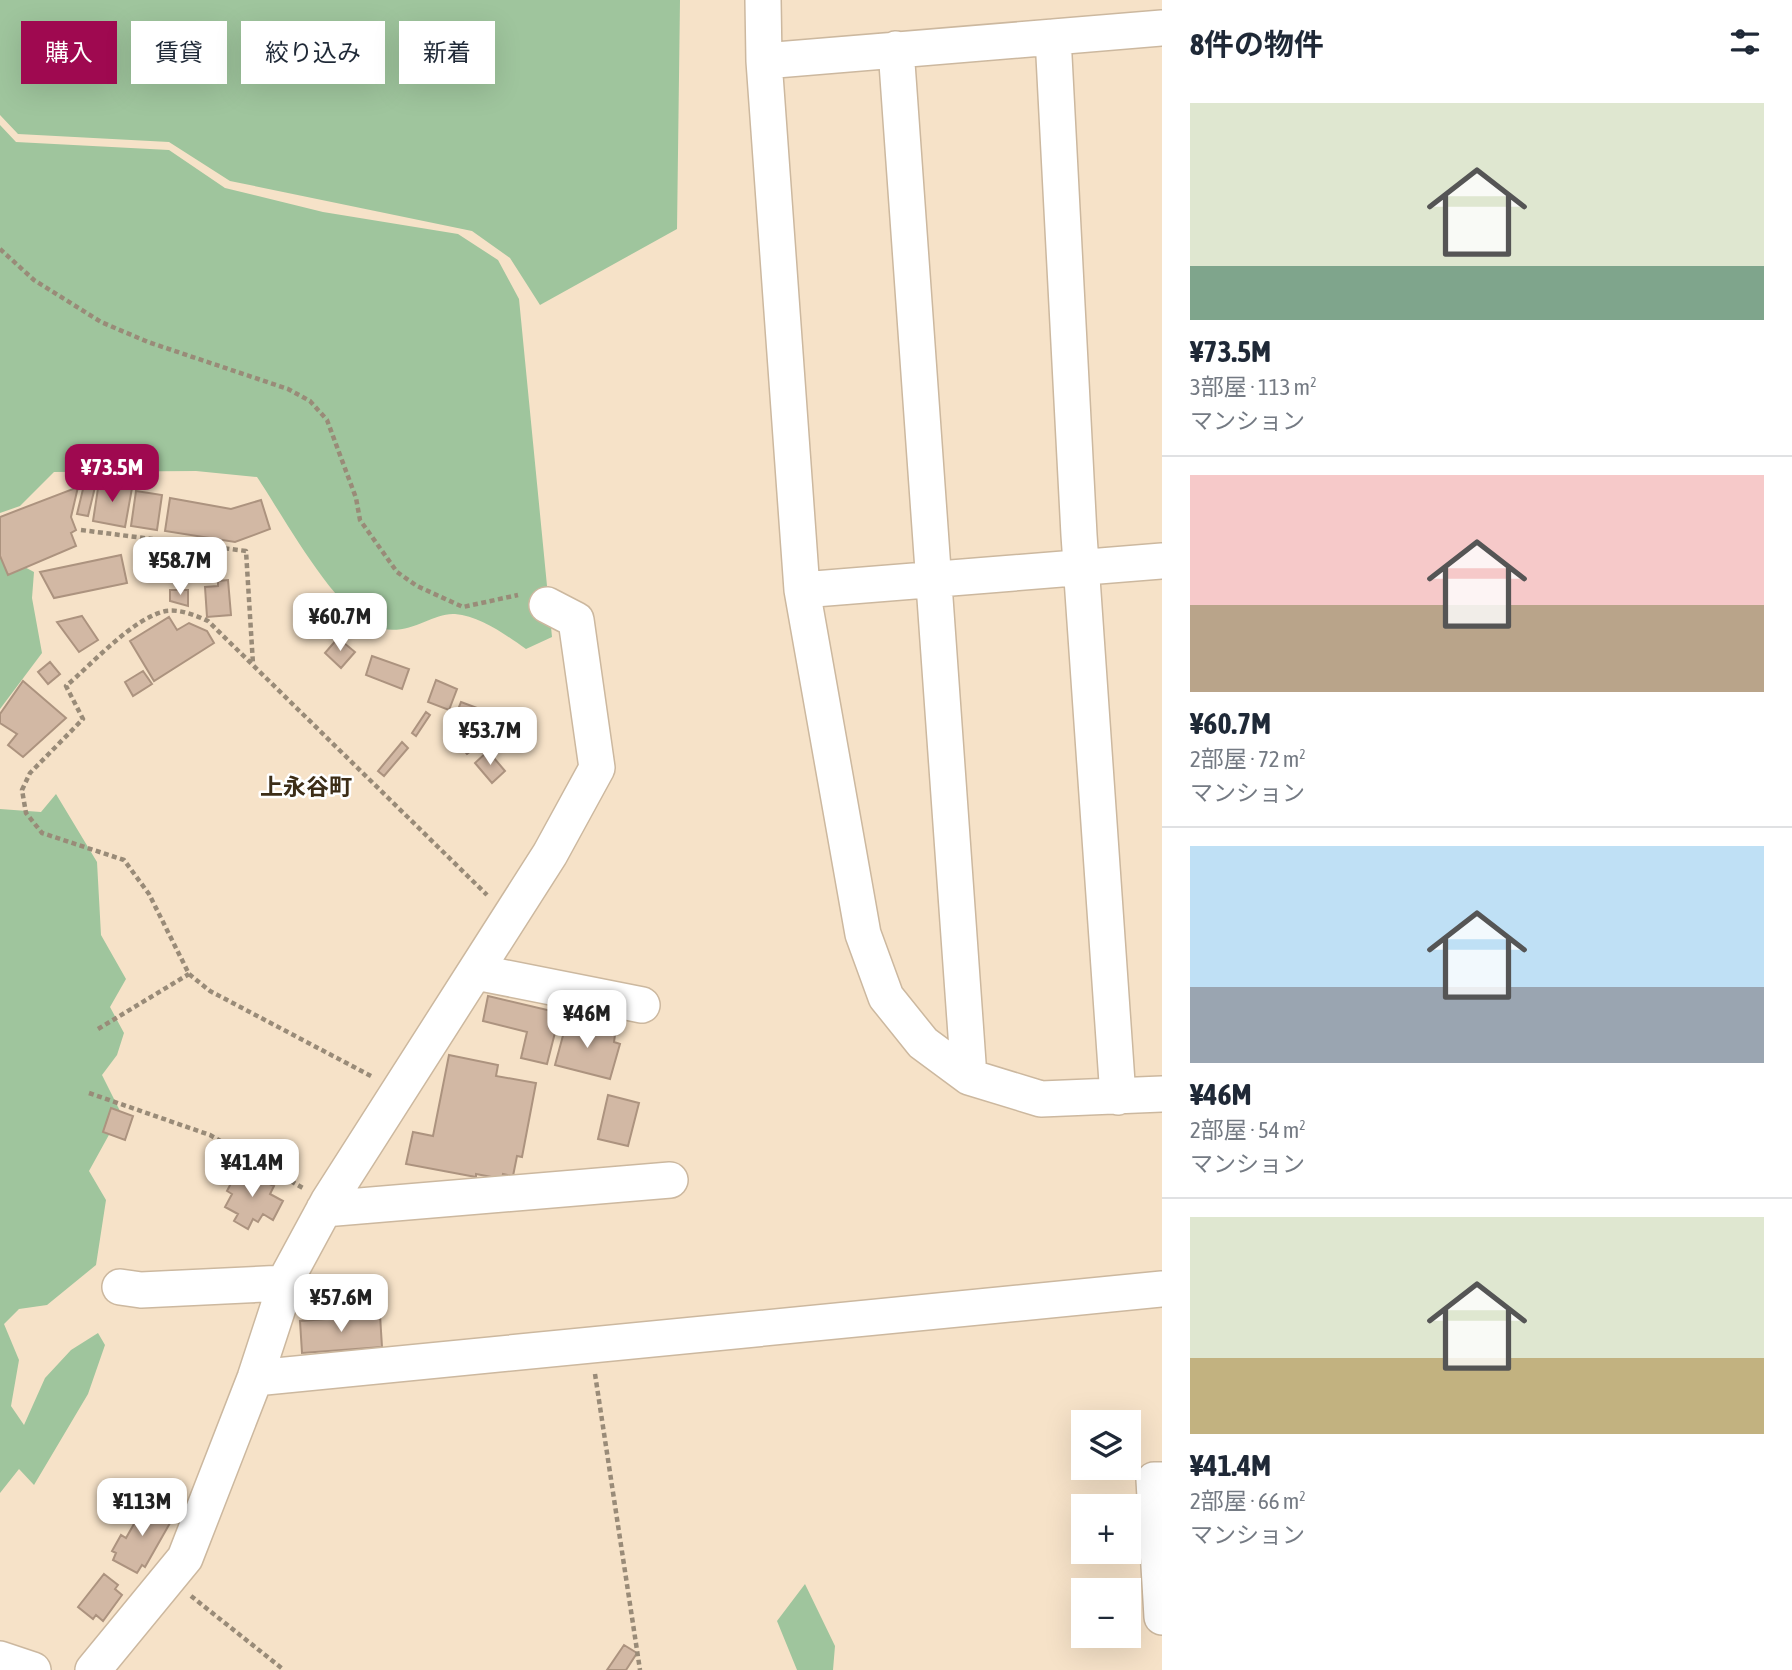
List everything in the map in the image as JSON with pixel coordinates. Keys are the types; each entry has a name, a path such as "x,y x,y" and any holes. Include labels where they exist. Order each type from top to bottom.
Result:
{"street":[{"path":"763,0 764,61 802,590 863,933 886,997 923,1044 969,1077 1041,1099 1162,1094"},
{"path":"764,61 1162,28"},
{"path":"1053,37 1082,567 1118,1097"},
{"path":"897,50 969,1077"},
{"path":"802,590 1162,561"},
{"path":"93,1670 185,1558 255,1378 285,1283 326,1205 550,854 597,768 576,620 547,605"},
{"path":"476,972 642,1005"},
{"path":"326,1205 670,1180"},
{"path":"120,1287 141,1290 285,1283"},
{"path":"255,1378 1162,1289"},
{"path":"1162,1480 1154,1480 1162,1617"},
{"path":"0,1659 33,1670"}],"path":[{"path":"0,249 34,280 101,322 139,339 288,389 310,401 327,420 356,498 360,520 397,572 417,586 463,607 542,590 551,593 547,605"},
{"path":"81,530 246,551 253,666"},
{"path":"399,1091 210,991 189,974 149,894 124,860 42,833 26,813 22,790 30,773 83,719 66,686 147,618 168,611 191,613 208,621 510,918"},
{"path":"98,1029 189,974"},
{"path":"89,1093 210,1135 326,1205"},
{"path":"590,1345 640,1670"},
{"path":"169,1578 284,1670"}],"green space":[{"path":"0,0 680,0 677,229 540,305 510,258 472,231 230,181 169,142 18,134 0,115"},
{"path":"0,125 16,142 169,150 225,188 323,212 458,234 498,260 519,299 552,637 526,649 483,622 455,614 396,630 372,625 341,600 325,580 257,477 196,471 54,472 20,506 0,513"},
{"path":"0,554 34,572 32,598 42,653 0,709"},
{"path":"56,794 97,862 101,935 126,979 110,1007 124,1033 117,1055 102,1075 121,1113 89,1171 106,1200 96,1265 47,1305 19,1309 4,1324 19,1360 11,1406 24,1425 45,1378 71,1350 98,1333 105,1345 88,1394 34,1485 19,1469 0,1493 0,809 41,812"},
{"path":"805,1584 835,1646 833,1670 797,1670 777,1621"}],"building":[{"path":"99,482 132,488 125,527 93,521"},
{"path":"84,485 95,487 88,516 77,514"},
{"path":"78,487 71,517 76,530 71,533 76,546 8,575 0,556 0,517"},
{"path":"136,491 162,495 157,530 131,526"},
{"path":"170,498 231,509 261,500 270,529 235,542 165,531"},
{"path":"121,555 127,583 54,598 40,572"},
{"path":"228,580 231,615 207,617 205,587 218,586 218,581"},
{"path":"170,590 188,590 188,606 170,601"},
{"path":"82,616 98,640 79,652 57,622"},
{"path":"169,617 177,630 189,623 207,631 214,643 154,681 130,641"},
{"path":"338,638 355,652 341,668 325,653"},
{"path":"372,656 409,669 402,689 366,675"},
{"path":"50,662 60,674 48,684 38,672"},
{"path":"143,671 152,684 133,696 125,682"},
{"path":"436,680 457,689 449,710 428,702"},
{"path":"23,681 66,718 23,757 8,745 17,734 0,723 0,714"},
{"path":"461,702 488,712 480,732 453,722"},
{"path":"426,712 430,715 416,736 412,733"},
{"path":"457,727 475,748 467,754 449,734"},
{"path":"402,742 408,748 384,776 378,771"},
{"path":"488,751 505,771 492,783 475,763"},
{"path":"488,996 560,1013 547,1064 521,1058 527,1032 483,1021"},
{"path":"568,1017 577,1020 575,1024 615,1035 614,1042 620,1044 610,1079 555,1065"},
{"path":"449,1055 498,1065 496,1076 536,1083 522,1157 517,1156 513,1176 503,1174 502,1179 476,1174 476,1177 406,1164 413,1132 433,1136"},
{"path":"608,1095 639,1103 628,1146 598,1139"},
{"path":"111,1108 133,1116 125,1140 103,1132"},
{"path":"238,1170 274,1186 270,1194 283,1201 273,1220 263,1214 258,1222 253,1219 248,1229 234,1221 238,1214 225,1207 232,1194 227,1191"},
{"path":"380,1315 382,1347 302,1353 300,1321"},
{"path":"147,1501 174,1516 145,1567 142,1565 137,1573 113,1560 116,1553 112,1551 121,1535 126,1538"},
{"path":"104,1574 118,1585 115,1589 122,1595 103,1621 96,1615 93,1619 78,1607"},
{"path":"624,1645 637,1653 626,1670 607,1670"}],"district":[{"name":"上永谷町","path":"306,787"}]}
